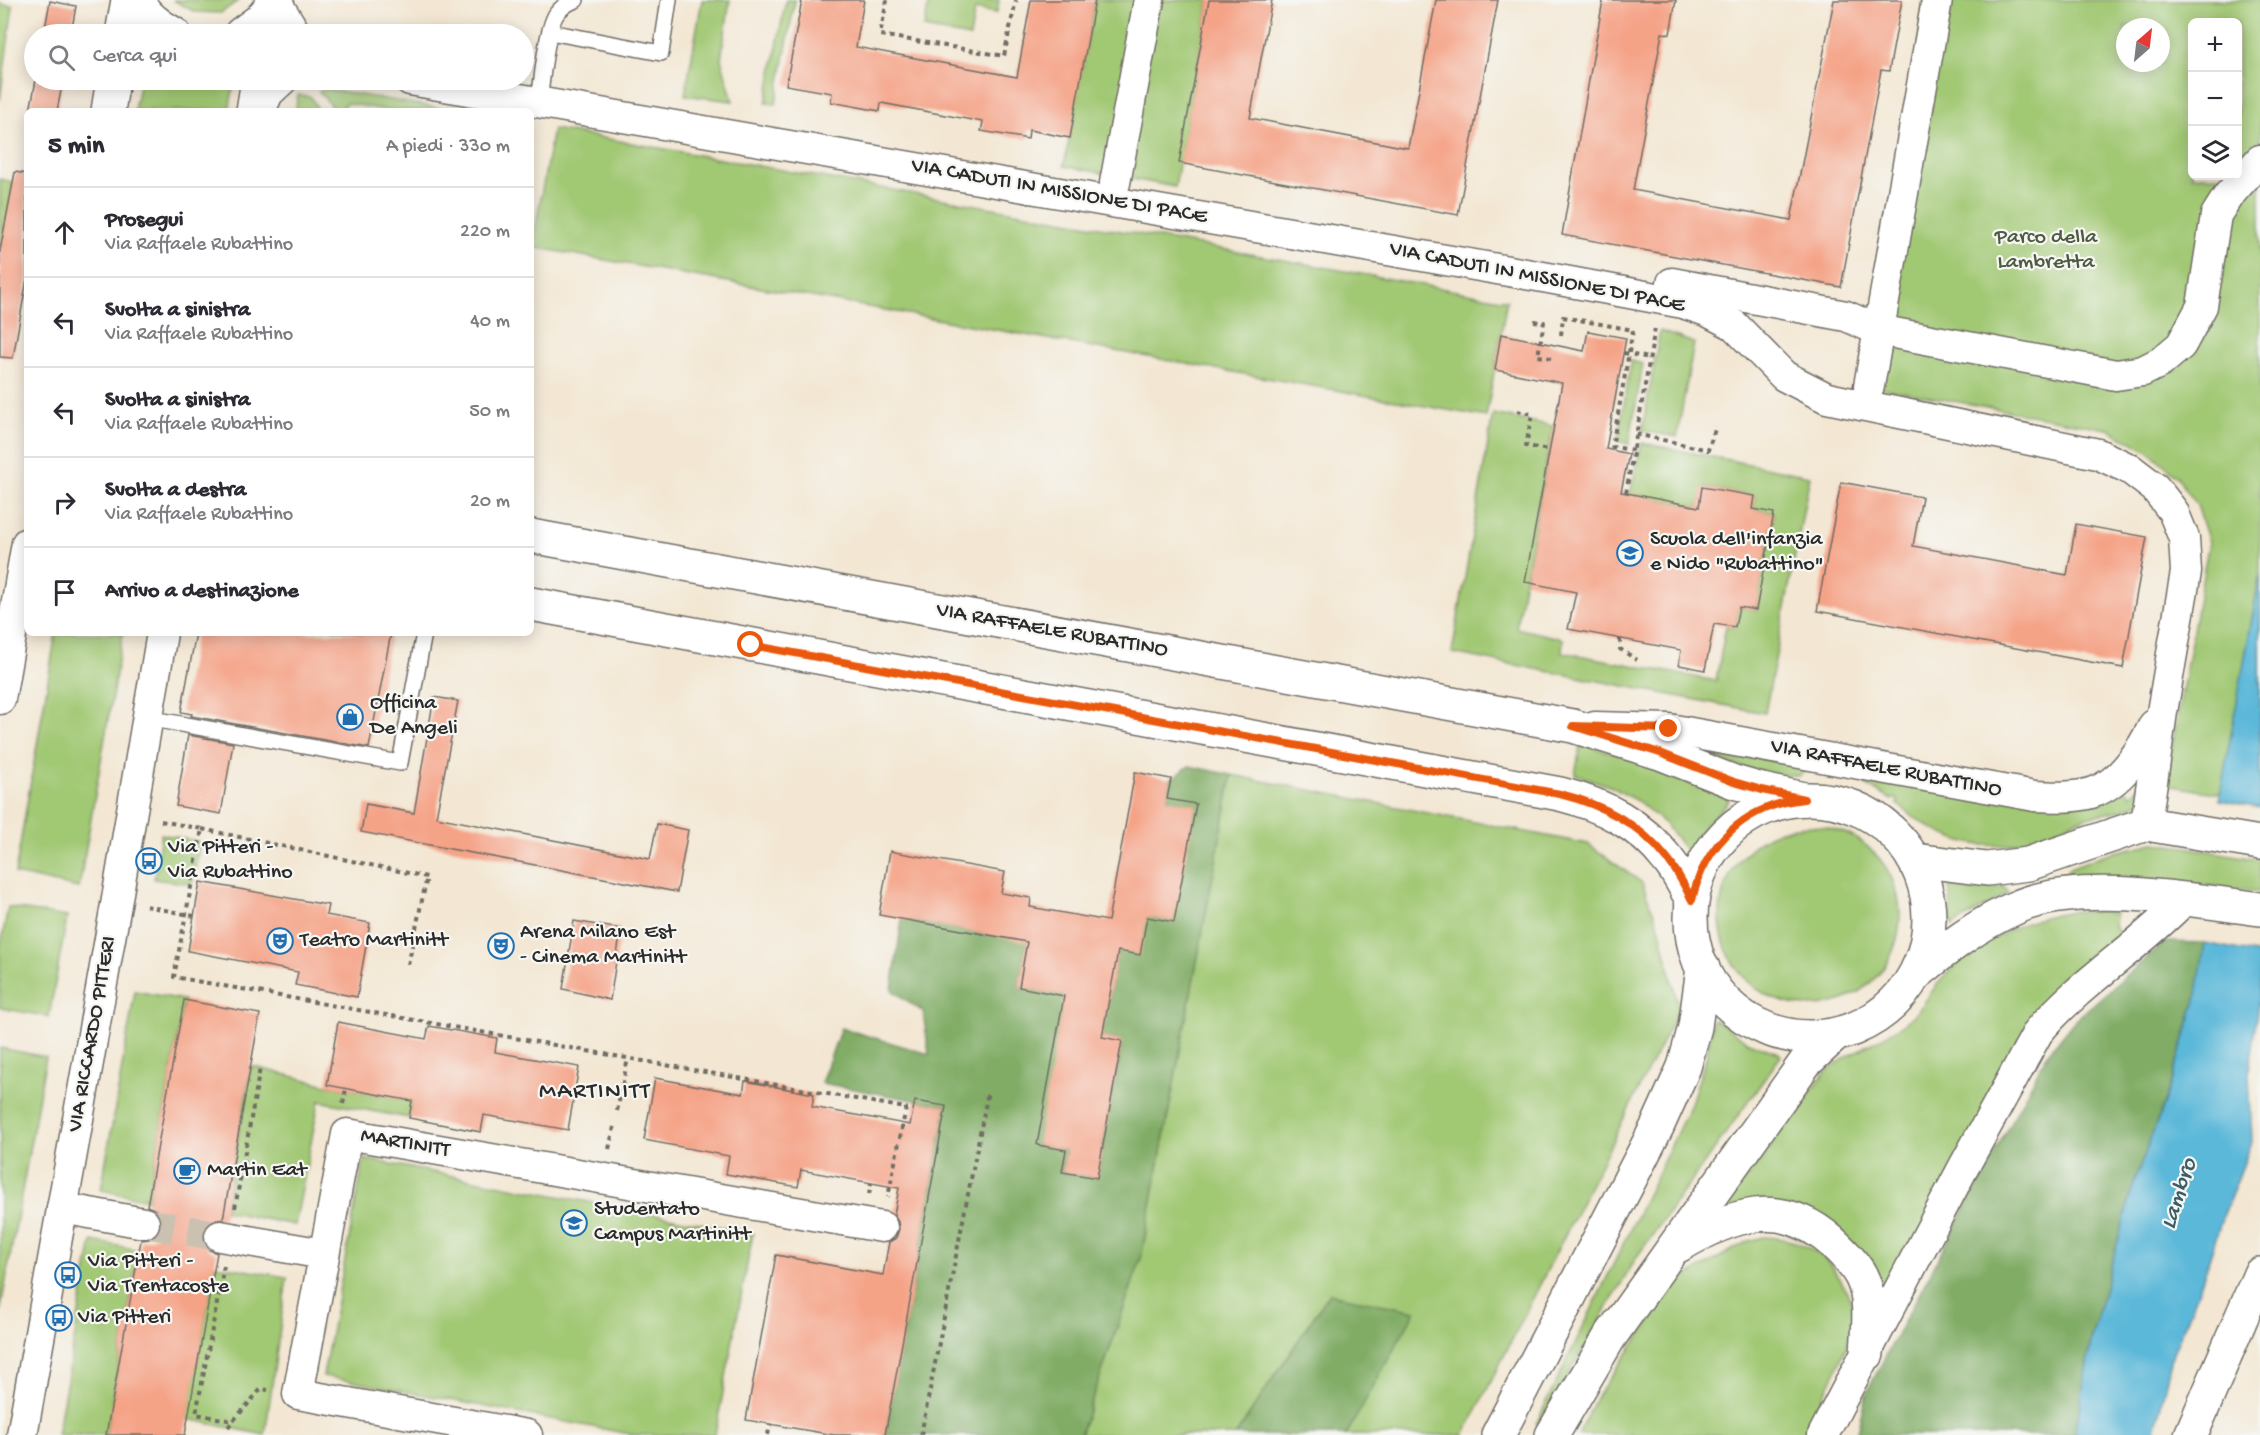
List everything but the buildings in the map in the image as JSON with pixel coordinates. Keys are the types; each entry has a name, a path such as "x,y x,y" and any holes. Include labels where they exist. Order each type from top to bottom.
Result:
{"main road":[{"path":"124,24 128,0"},
{"path":"137,0 142,9 159,24"},
{"path":"255,24 272,10"},
{"path":"108,108 111,90"},
{"path":"253,108 256,90"},
{"name":"VIA RAFFAELE RUBATTINO","path":"534,537 1573,726 1660,753 1734,782 1804,799"},
{"path":"534,605 1590,801 1619,815 1646,837 1669,861 1692,900"},
{"name":"VIA RAFFAELE RUBATTINO","path":"1804,799 1833,801 1848,805 1875,817 1897,836 1915,860 1926,888 1930,917 1926,946 1916,974 1904,992 1882,1013 1832,1038 1784,1034 1756,1023 1731,1006 1721,996 1703,968 1698,958 1692,929 1692,900 1696,885 1707,858 1725,834 1761,809 1789,800 1804,799"},
{"path":"1915,860 1987,869 2028,864 2146,824 2260,843"},
{"name":"VIA RAFFAELE RUBATTINO","path":"1916,974 1953,944 1988,923 2016,907 2047,897 2073,893 2112,894 2260,909"},
{"path":"1498,1435 1657,1128 1684,1067 1695,1027 1703,968"},
{"path":"1557,1431 1609,1338 1805,1063 1832,1038"},
{"path":"1672,1250 1710,1227 1746,1216 1781,1214 1815,1227 1844,1252 1862,1277 1868,1307 1867,1354"},
{"path":"2191,1435 2260,1274"}],"street":[{"path":"1115,183 1149,0"},
{"path":"1869,386 1937,0"},
{"path":"272,10 280,10 289,24"},
{"path":"261,108 271,90"},
{"name":"VIA CADUTI IN MISSIONE DI PACE","path":"469,90 1683,303 1707,311 1734,325 1784,376 1827,398 2098,454 2130,469 2155,488 2173,511 2184,538 2186,572 2146,824"},
{"path":"1566,264 1846,316 1878,330 2116,375 2143,371 2161,362 2181,345 2189,331 2202,306 2216,215 2228,196 2260,160"},
{"path":"0,699 24,560"},
{"name":"VIA RICCARDO PITTERI","path":"22,1435 161,636"},
{"name":"VIA RAFFAELE RUBATTINO","path":"1573,726 1669,729 2035,796 2065,797 2092,793 2119,775 2144,744 2162,712"},
{"path":"1823,1435 1962,1170 2038,1032 2054,1013 2164,921 2184,900"},
{"name":"MARTINITT","path":"298,1394 347,1134 882,1227"},
{"path":"62,1208 144,1223"},
{"path":"220,1236 324,1254"},
{"path":"298,1394 527,1435"}],"lane":[{"path":"539,102 550,32 556,14 576,0"},
{"path":"550,32 661,53 669,0"},
{"path":"147,718 400,763 423,636"}],"path":[{"path":"887,0 880,35 1004,56 1016,0"},
{"path":"1561,335 1563,317 1633,330 1626,353 1612,447 1634,450"},
{"path":"1534,321 1544,322 1538,356 1551,358"},
{"path":"1626,494 1656,321"},
{"path":"1626,353 1649,358"},
{"path":"1517,411 1532,414 1526,446 1549,450"},
{"path":"1636,434 1708,450 1716,426"},
{"path":"1620,639 1620,650 1637,660"},
{"path":"152,819 428,877 408,965"},
{"path":"202,829 174,977 906,1108 882,1227"},
{"path":"142,905 194,916"},
{"path":"617,1111 628,1058"},
{"path":"921,1435 988,1092"},
{"path":"609,1150 614,1127"},
{"path":"228,1427 261,1389 298,1394"},
{"path":"768,1435 770,1424"}],"green space":[{"path":"173,0 239,0 221,13 195,12"},
{"path":"702,0 730,0 721,59 733,101 685,95"},
{"path":"786,0 795,0 776,104 766,103"},
{"path":"929,0 999,0 997,13 975,9 970,37 924,28"},
{"path":"1095,0 1209,0 1175,187 1064,166"},
{"name":"Parco della Lambretta","path":"1924,0 2260,0 2260,800 2165,785 2209,542 2197,505 2176,475 2148,451 2108,429 1881,388"},
{"path":"0,4 13,6 0,100"},
{"path":"138,90 233,90 230,108 135,108"},
{"path":"332,90 439,108 374,108 346,103 342,108 333,108 319,91"},
{"path":"298,95 311,97 317,108 296,108"},
{"path":"553,129 1507,300 1486,417 534,247 534,236"},
{"path":"0,179 13,182 0,250"},
{"path":"1660,331 1694,343 1677,437 1642,431"},
{"path":"1631,361 1643,364 1629,444 1618,441"},
{"path":"1493,414 1553,426 1516,628 1563,639 1562,652 1716,681 1726,626 1735,627 1739,607 1756,610 1774,513 1753,509 1755,496 1703,487 1699,507 1630,494 1642,443 1810,476 1765,713 1452,653"},
{"path":"55,636 122,636 79,888 15,874"},
{"path":"1680,741 1799,766 1804,772 1799,776 1752,770 1708,755"},
{"path":"1581,744 1654,765 1729,801 1703,827 1686,851 1666,825 1639,802 1612,787 1575,774"},
{"path":"1189,766 1232,775 1141,1258 1080,1435 885,1435 946,1106 821,1083 841,1028 929,1054 923,1012 892,990 902,919 995,936 1029,931 1019,987 1080,998 1037,1145 1066,1150 1062,1172 1097,1178 1122,1041 1102,1037 1118,951 1147,917 1174,921 1195,804 1167,799 1171,779"},
{"path":"1232,775 1588,844 1642,883 1659,926 1679,1009 1464,1435 1346,1435 1415,1311 1329,1294 1236,1435 1080,1435 1141,1258"},
{"path":"2147,779 2140,801 2130,807 2083,818 2021,842 2001,845 1964,842 1947,836 1913,817 1897,804 1898,800 1894,798 1892,800 1864,784 1865,780 2123,786 2130,795"},
{"path":"1810,826 1844,833 1860,841 1874,852 1885,866 1893,882 1900,916 1893,950 1885,966 1874,980 1860,991 1844,999 1810,1006 1776,999 1760,991 1746,980 1735,966 1727,950 1720,916 1727,882 1735,866 1746,852 1760,841 1776,833"},
{"path":"161,834 200,842 192,884 154,879"},
{"path":"2154,843 2260,860 2260,892 2142,878 2072,878 2067,869 2106,854"},
{"path":"1951,882 1969,886 2004,887 2009,893 1952,926 1949,884"},
{"path":"8,907 67,917 49,1017 0,1008 0,950"},
{"path":"2073,911 2115,913 2114,926 2125,943 2089,970 1883,1304 1870,1268 1725,1207 1823,1075 1855,1052 1911,1018 1942,979 1986,943 2036,919"},
{"path":"2165,942 2205,943 2196,1000 2168,1092 2133,1186 2092,1335 2075,1435 1856,1435 1867,1391 2047,1055 2074,1021"},
{"path":"135,991 184,1000 148,1200 101,1190"},
{"path":"1713,1020 1748,1042 1779,1053 1781,1056 1638,1255 1539,1425 1536,1424 1690,1106 1706,1058"},
{"path":"0,1048 46,1057 0,1313"},
{"path":"251,1066 327,1085 412,1101 409,1118 319,1101 295,1225 225,1211"},
{"path":"364,1159 753,1233 715,1435 635,1435 323,1376"},
{"path":"1764,1237 1792,1241 1818,1253 1836,1272 1852,1304 1851,1331 1846,1346 1803,1435 1578,1435 1596,1398 1678,1281 1748,1241"},
{"path":"92,1241 139,1250 106,1435 57,1435"},
{"path":"215,1265 287,1277 265,1435 187,1419"},
{"path":"1329,1294 1415,1311 1346,1435 1236,1435"}],"water":[{"path":"2260,574 2260,808 2219,800"},
{"name":"Lambro","path":"2205,943 2260,954 2260,990 2249,1071 2252,1142 2221,1222 2199,1290 2172,1356 2154,1435 2075,1435 2092,1335 2133,1186 2168,1092 2196,1000"}],"tunnel":[{"path":"144,1223 220,1236"}],"place":[{"name":"Scuola dell'infanzia e Nido \"Rubattino\"","path":"1630,553"},
{"name":"Officina De Angeli","path":"350,717"},
{"name":"Via Pitteri - Via Rubattino","path":"149,861"},
{"name":"Teatro Martinitt","path":"280,941"},
{"name":"Arena Milano Est - Cinema Martinitt","path":"501,946"},
{"name":"Martin Eat","path":"187,1171"},
{"name":"Studentato Campus Martinitt","path":"574,1223"},
{"name":"Via Pitteri - Via Trentacoste","path":"68,1275"},
{"name":"Via Pitteri","path":"59,1318"}],"district":[{"name":"MARTINITT","path":"595,1092"}],"route":[{"path":"751,645 1323,749 1590,801 1619,815 1646,837 1669,861 1692,900 1707,858 1725,834 1761,809 1789,800 1804,799 1734,782 1623,740 1573,726 1669,729"}]}
